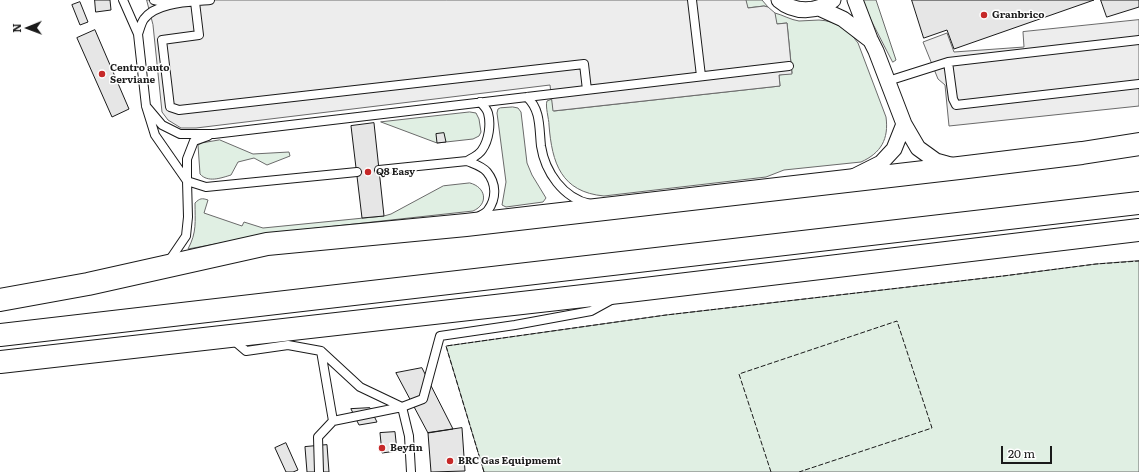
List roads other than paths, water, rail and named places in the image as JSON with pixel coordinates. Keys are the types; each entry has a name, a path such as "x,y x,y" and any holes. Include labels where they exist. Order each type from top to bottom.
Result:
{"highway":[{"path":"1082,153 1139,144"},
{"path":"0,300 88,284 267,244 466,225 1082,153 1139,148"},
{"path":"0,335 1139,203"},
{"path":"0,362 628,291 1139,230"}],"street":[{"path":"779,0 785,5 799,10 812,10 819,8 833,0"},
{"path":"855,0 904,124 918,148 936,161 958,168"},
{"path":"819,8 843,19 870,39"},
{"path":"848,180 880,163 894,149 904,124"}],"lane":[{"path":"123,0 138,34 146,106 155,135 187,181 206,187 357,172"},
{"path":"154,0 173,4"},
{"path":"138,34 144,19 156,9 173,4 210,0"},
{"path":"692,0 701,76"},
{"path":"195,2 198,35 162,40 170,106 179,110 584,64 587,90"},
{"path":"888,81 948,62 1139,40"},
{"path":"948,62 952,99 956,104 1139,84"},
{"path":"146,106 162,125 180,134 214,134 789,66"},
{"path":"527,97 533,102 538,114 542,148 549,172 563,190 582,202 608,208"},
{"path":"467,161 482,150 488,139 488,111 480,102"},
{"path":"165,267 186,236 188,217 187,159 194,141 214,134"},
{"path":"379,170 467,161 486,171 494,184 495,197 488,211 466,225"},
{"path":"319,472 318,437 333,422 402,407 423,400 440,336 591,310 628,291"},
{"path":"230,337 246,351 288,345 322,351 360,387 402,407"},
{"path":"322,351 333,422"},
{"path":"402,407 409,436 411,472"}],"place":[{"name":"Granbrico","path":"984,15"},
{"name":"Centro auto Serviane","path":"102,74"},
{"name":"Q8 Easy","path":"368,172"},
{"name":"Beyfin","path":"382,448"},
{"name":"BRC Gas Equipmemt","path":"450,461"}]}
